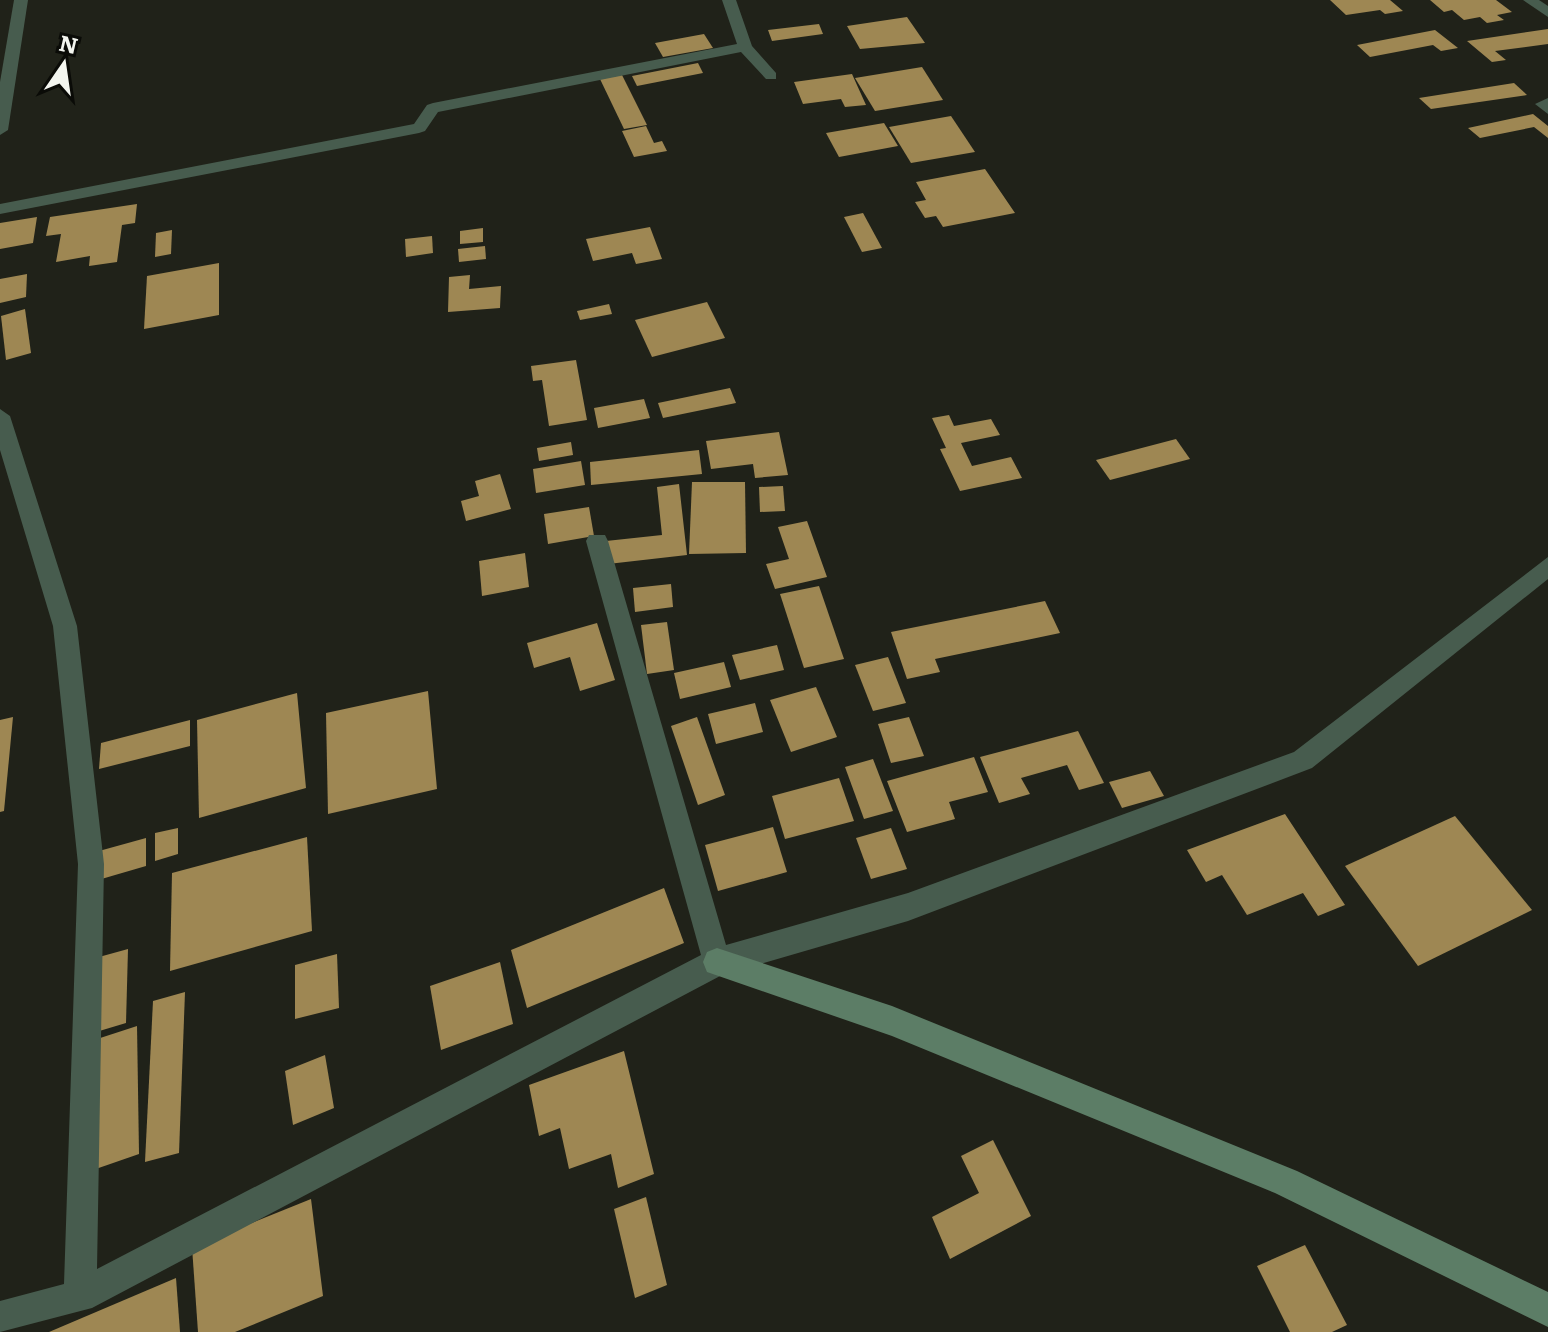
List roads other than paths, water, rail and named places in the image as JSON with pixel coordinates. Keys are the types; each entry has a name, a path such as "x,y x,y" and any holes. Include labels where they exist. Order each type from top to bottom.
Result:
{"street":[{"path":"0,130 21,0"},
{"path":"729,0 745,47 771,76"},
{"path":"1530,0 1548,13"},
{"path":"0,209 419,128 433,108 745,47"},
{"path":"0,416 65,626 91,864 80,1296"},
{"path":"597,541 717,962"},
{"path":"0,1318 80,1296 717,962 908,907 1303,760 1548,566"},
{"path":"717,962 892,1021 1286,1182 1548,1310"}]}
